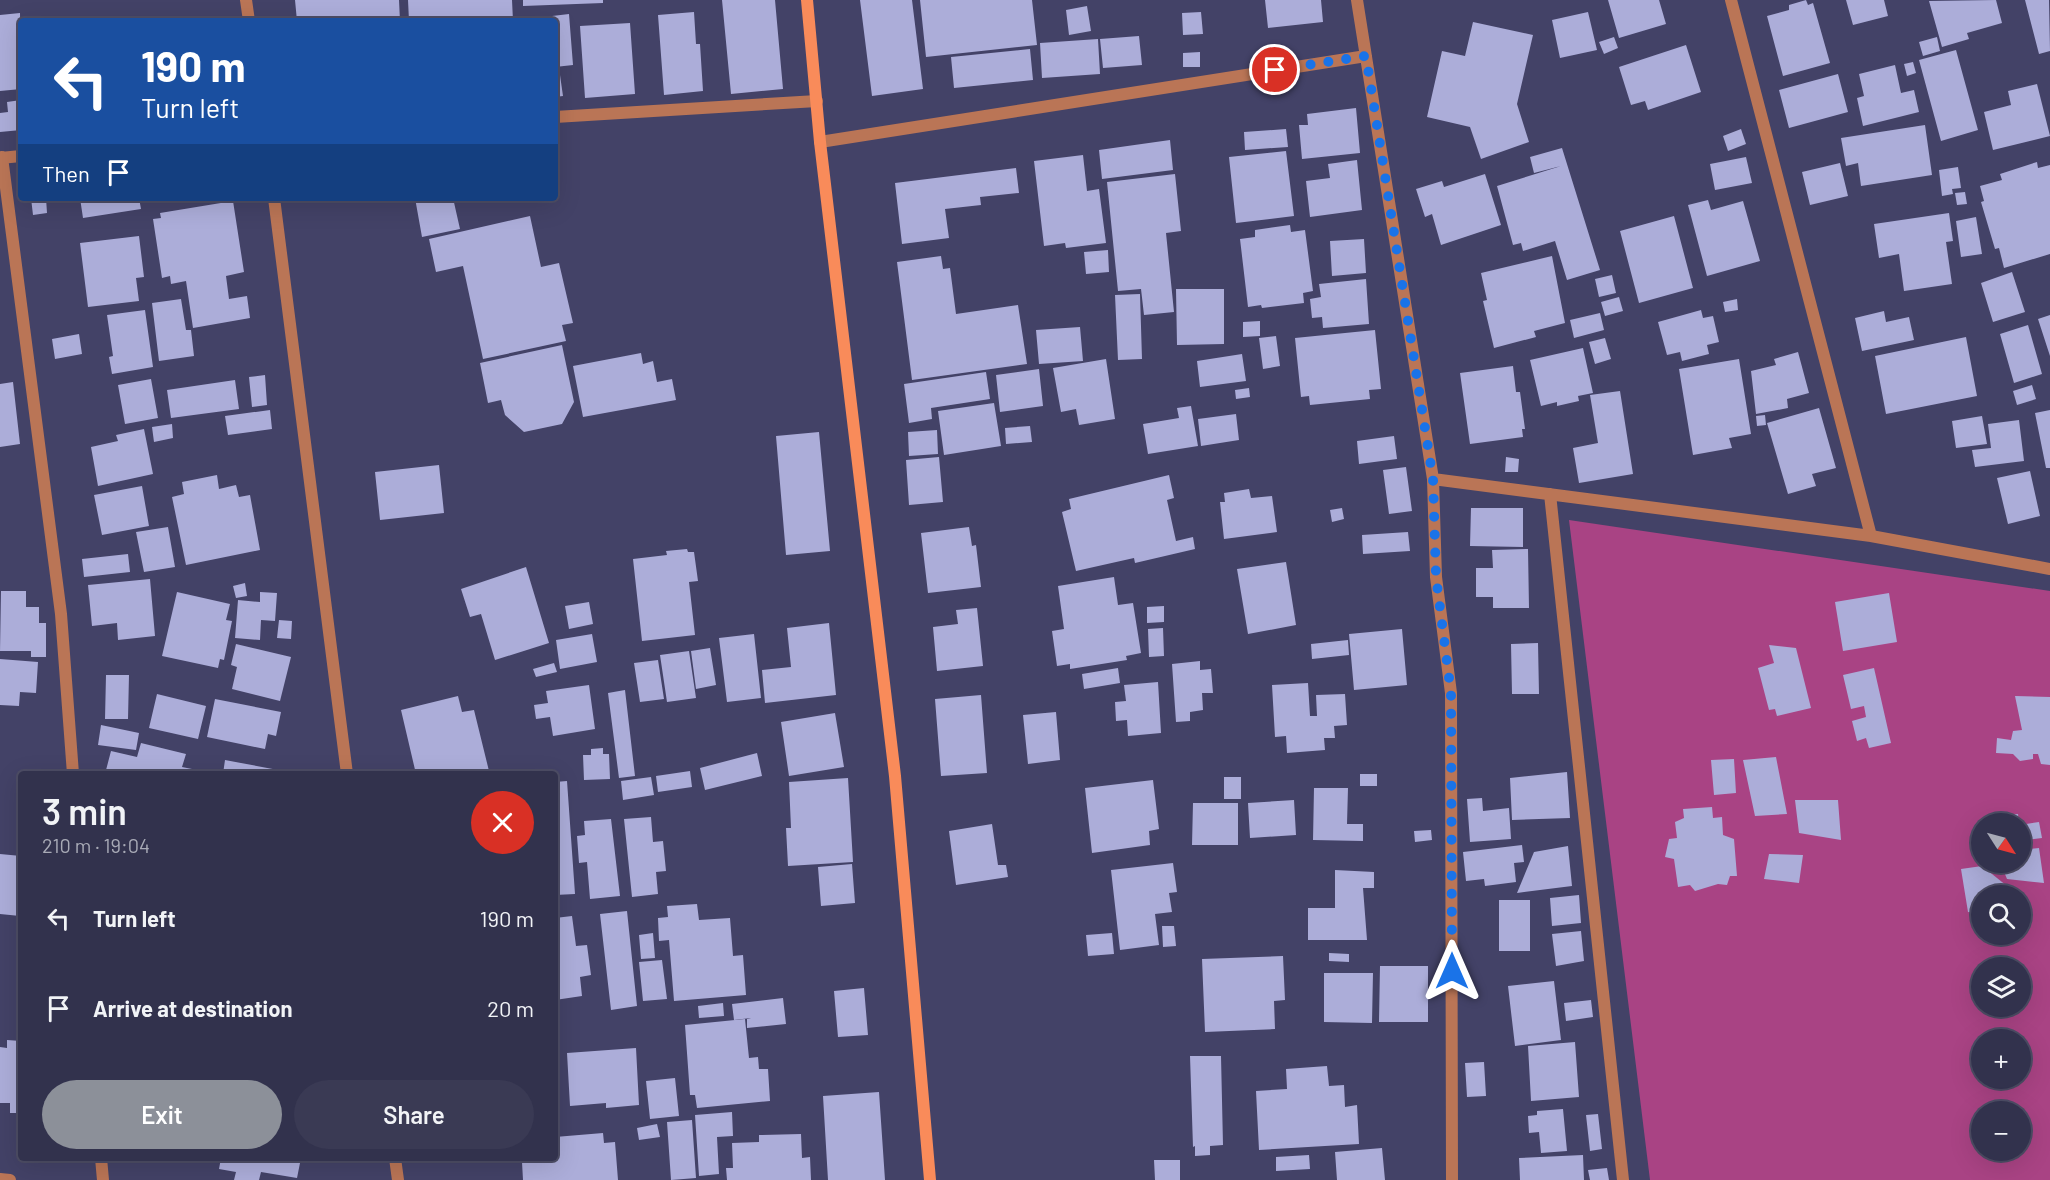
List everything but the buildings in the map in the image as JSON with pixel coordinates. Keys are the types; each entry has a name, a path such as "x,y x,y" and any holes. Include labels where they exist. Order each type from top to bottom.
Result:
{"main road":[{"path":"807,0 820,142 895,776 930,1180"}],"street":[{"path":"246,0 249,18"},
{"path":"1357,0 1433,479 1436,577 1451,693 1452,1180"},
{"path":"1731,0 1871,536"},
{"path":"820,142 1366,56"},
{"path":"558,117 817,101"},
{"path":"18,156 1,157 61,614 73,771"},
{"path":"274,201 347,771"},
{"path":"1433,479 1871,536 2050,569"},
{"path":"1550,494 1623,1180"},
{"path":"101,1161 103,1180"},
{"path":"395,1161 398,1180"},
{"path":"0,1179 10,1180"}],"shaded area":[{"path":"1569,520 2050,591 2050,1180 1650,1180"}],"route":[{"path":"1275,70 1366,56 1433,479 1436,577 1451,693 1452,971"}]}
